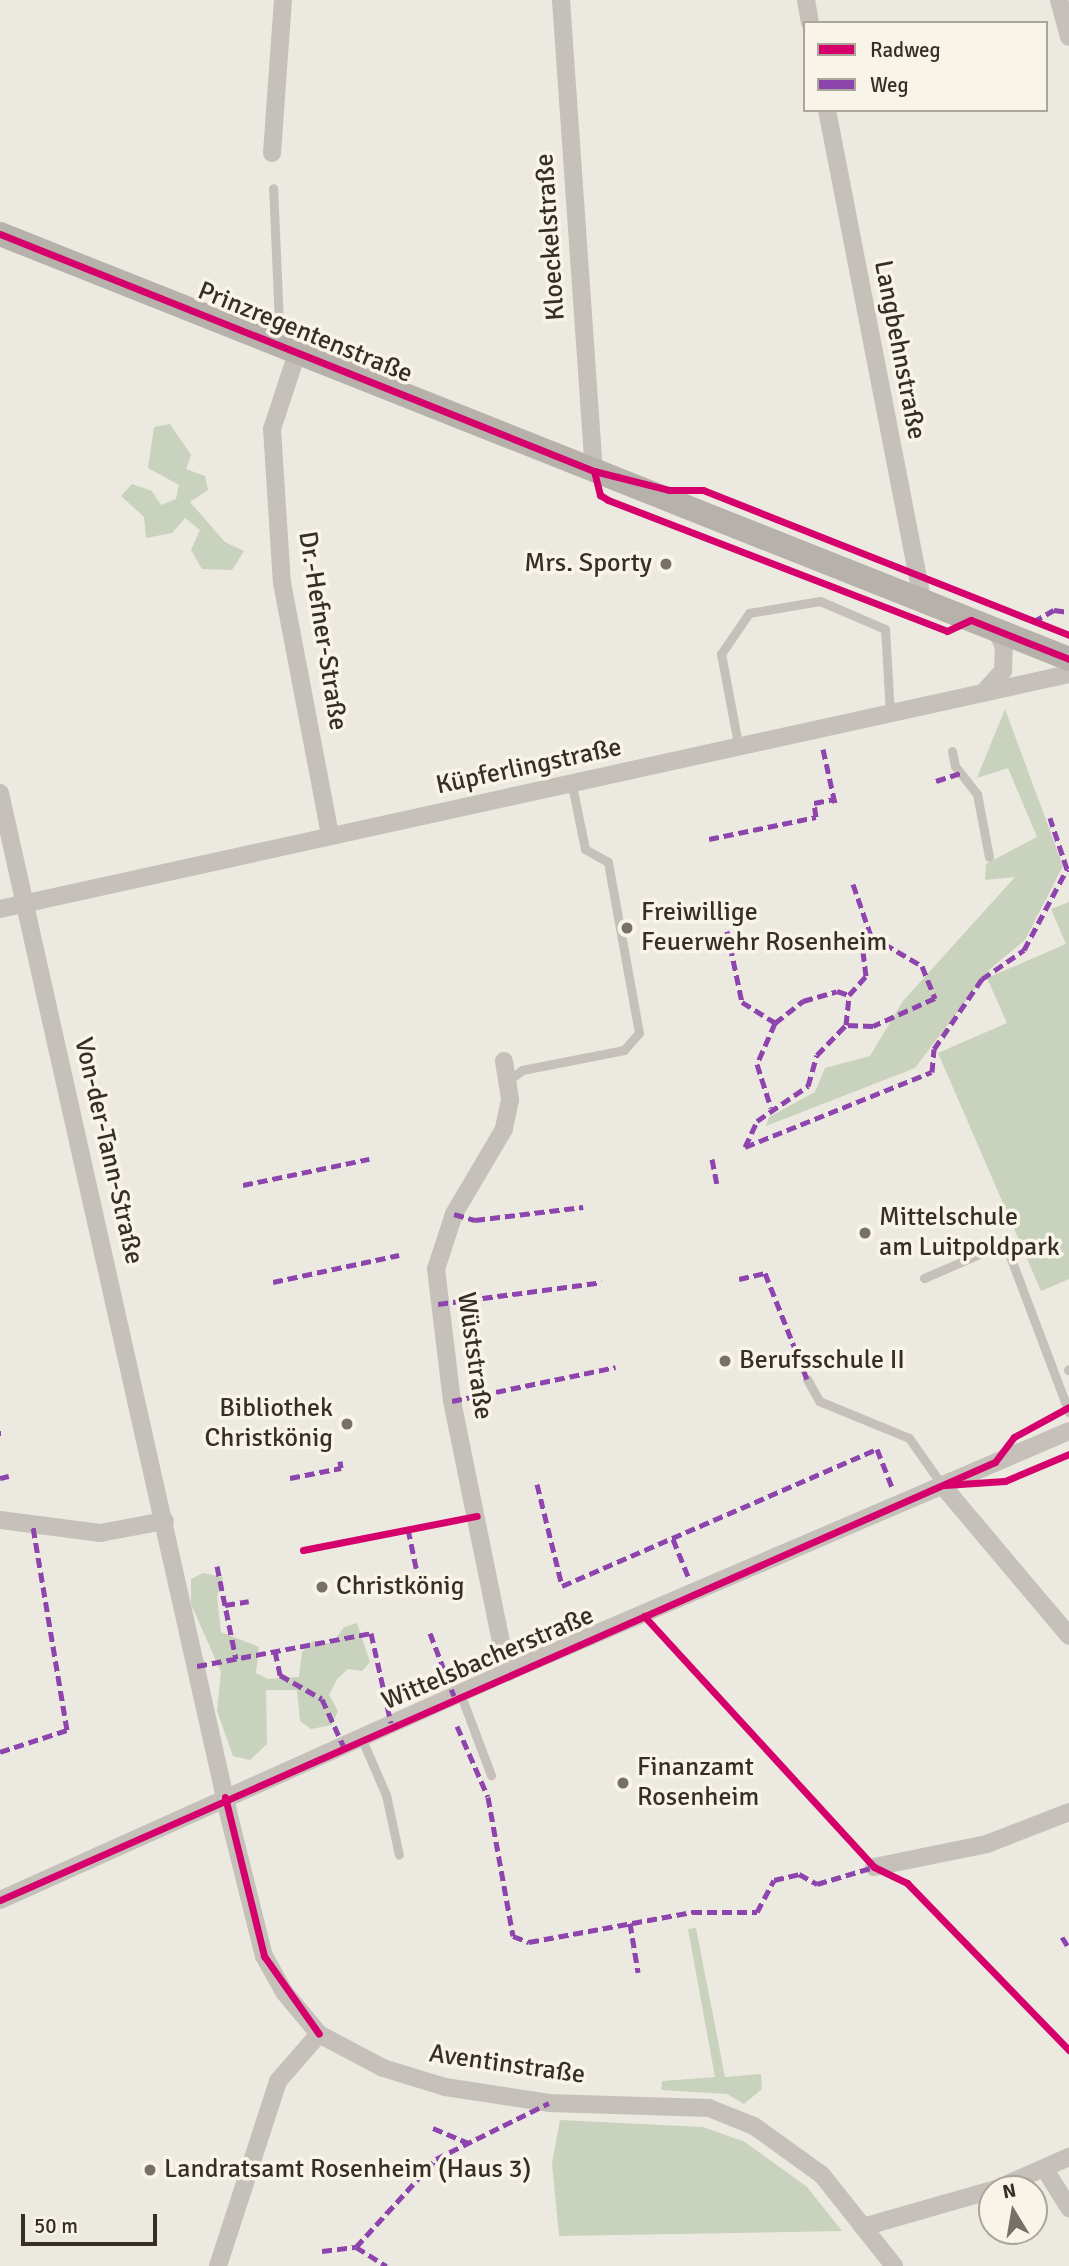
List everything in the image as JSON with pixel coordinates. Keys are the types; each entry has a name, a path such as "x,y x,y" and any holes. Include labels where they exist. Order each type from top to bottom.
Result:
{"main road":[{"name":"Prinzregentenstraße","path":"0,234 1069,659"}],"street":[{"path":"272,153 283,0"},
{"name":"Kloeckelstraße","path":"561,0 594,471"},
{"path":"806,0 810,21"},
{"path":"1059,0 1069,37"},
{"name":"Langbehnstraße","path":"827,112 922,600"},
{"name":"Dr.-Hefner-Straße","path":"297,353 272,429 282,583 330,835"},
{"path":"983,693 1003,671 1004,647 996,629"},
{"name":"Küpferlingstraße","path":"0,909 330,835 738,749 1069,674"},
{"name":"Von-der-Tann-Straße","path":"0,793 225,1797"},
{"name":"Wüststraße","path":"504,1060 508,1081 504,1129 454,1214 436,1269 452,1401 507,1672"},
{"name":"Wittelsbacherstraße","path":"0,1900 507,1672 1069,1431"},
{"path":"942,1485 1069,1636"},
{"path":"0,1520 100,1533 165,1521"},
{"name":"Aventinstraße","path":"225,1797 264,1956 319,2034 383,2068 445,2088 549,2103 709,2108 754,2126 822,2175 894,2266"},
{"path":"874,1867 987,1844 1069,1812"},
{"path":"218,2266 278,2081 319,2034"},
{"path":"1035,2175 1069,2157"},
{"path":"1046,2171 1069,2208"},
{"path":"863,2227 978,2195"}],"lane":[{"path":"272,343 279,323 273,188"},
{"path":"738,749 721,654 749,613 820,601 885,629 890,714"},
{"path":"951,751 977,794 989,857"},
{"path":"508,1081 522,1070 624,1050 639,1033 608,862 585,849 572,785"},
{"path":"924,1278 1005,1242 1069,1412"},
{"path":"807,1378 819,1401 909,1438 942,1485"},
{"path":"460,1693 491,1775"},
{"path":"361,1737 386,1795 399,1855"}],"green space":[{"path":"170,424 191,455 186,469 205,476 208,490 190,502 225,542 244,551 232,570 202,569 191,550 200,530 185,518 172,533 146,538 144,517 121,496 132,484 152,491 161,505 176,499 179,485 148,468 154,427"},
{"path":"1005,709 1063,866 1025,940 990,969 915,1068 766,1126 769,1117 815,1092 825,1068 870,1056 903,1001 1015,877 985,880 986,864 1037,837 1008,768 977,778"},
{"path":"1069,902 1069,1279 1041,1291 938,1053 1007,1023 987,978 1066,944 1051,909"},
{"path":"203,1573 223,1577 217,1596 221,1632 259,1647 256,1673 268,1679 299,1677 302,1652 313,1641 332,1644 344,1627 357,1623 370,1662 362,1671 348,1669 337,1679 329,1695 338,1711 332,1725 311,1729 300,1721 297,1690 266,1690 267,1744 250,1760 233,1756 217,1711 221,1672 191,1604 191,1579"},
{"path":"696,1928 725,2077 761,2074 762,2089 744,2104 727,2094 661,2090 662,2081 715,2077 688,1929"},
{"path":"560,2120 703,2127 745,2142 807,2187 842,2231 559,2236 552,2163"}],"marked path":[{"path":"1033,622 1054,610 1069,612"},
{"path":"823,749 835,803"},
{"path":"936,781 963,772"},
{"path":"709,839 816,817 814,803 834,799"},
{"path":"745,1147 932,1072 934,1049 982,979 1024,950 1067,869 1050,818"},
{"path":"853,884 871,936"},
{"path":"727,931 742,1002 775,1023 757,1064 771,1108"},
{"path":"871,936 922,966 935,998 873,1026 846,1025 849,995 866,976 862,944 871,936"},
{"path":"775,1023 803,1001 837,991 849,995"},
{"path":"745,1147 757,1121 808,1086 817,1055 846,1025"},
{"path":"243,1185 369,1159"},
{"path":"712,1159 717,1184"},
{"path":"454,1214 475,1220 583,1207"},
{"path":"273,1282 399,1255"},
{"path":"739,1279 765,1273 807,1379"},
{"path":"438,1304 602,1282"},
{"path":"452,1401 616,1367"},
{"path":"537,1484 562,1586 877,1449 892,1487"},
{"path":"290,1478 341,1468 340,1461"},
{"path":"0,1478 9,1476"},
{"path":"0,1752 67,1730 33,1526"},
{"path":"408,1529 417,1572"},
{"path":"673,1539 688,1576"},
{"path":"217,1566 236,1659"},
{"path":"225,1605 249,1601"},
{"path":"197,1666 371,1633 391,1723"},
{"path":"430,1633 454,1696"},
{"path":"275,1651 280,1675 322,1699 343,1745"},
{"path":"457,1726 488,1797 513,1936 529,1942 692,1912 757,1912 774,1880 799,1874 817,1884 874,1867"},
{"path":"630,1923 638,1972"},
{"path":"1062,1937 1069,1948"},
{"path":"356,2247 436,2159 549,2103"},
{"path":"433,2128 468,2143"},
{"path":"322,2251 356,2247 386,2266"}],"cycle path":[{"path":"0,234 594,471 669,490 703,490 1069,635"},
{"path":"594,471 600,495 608,500 947,631 971,620 1069,659"},
{"path":"0,1900 995,1462 1014,1437 1069,1407"},
{"path":"945,1485 1005,1481 1069,1454"},
{"path":"303,1550 477,1516"},
{"path":"644,1616 874,1867 907,1883 1069,2050"},
{"path":"225,1797 264,1956 319,2034"}],"place":[{"name":"Mrs. Sporty","path":"666,564"},
{"name":"Freiwillige Feuerwehr Rosenheim","path":"627,928"},
{"name":"Mittelschule am Luitpoldpark","path":"865,1233"},
{"name":"Berufsschule II","path":"725,1361"},
{"name":"Bibliothek Christkönig","path":"347,1424"},
{"name":"Christkönig","path":"322,1587"},
{"name":"Finanzamt Rosenheim","path":"623,1783"},
{"name":"Landratsamt Rosenheim (Haus 3)","path":"150,2170"}]}
